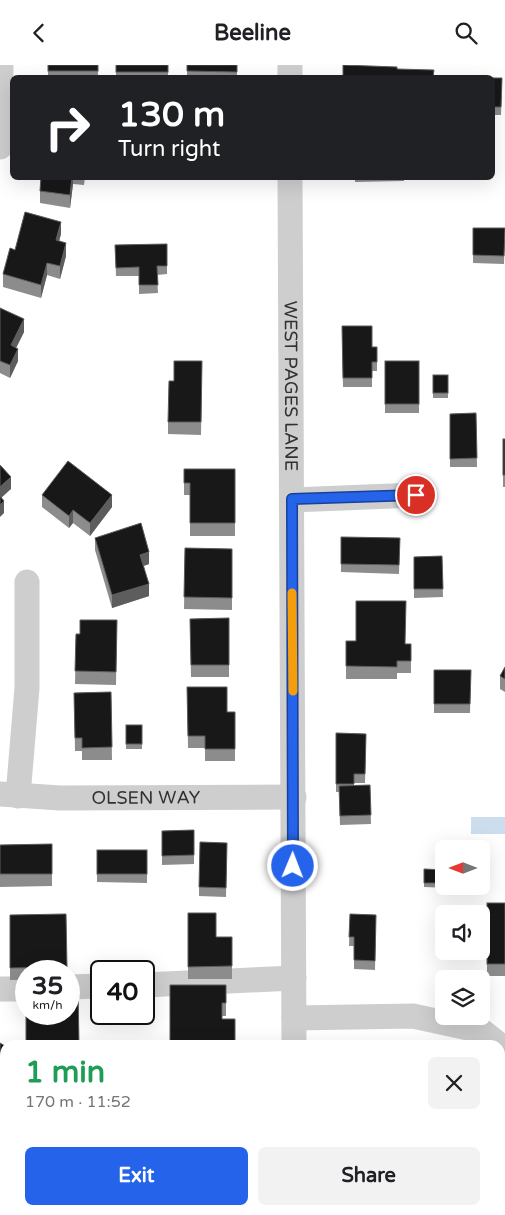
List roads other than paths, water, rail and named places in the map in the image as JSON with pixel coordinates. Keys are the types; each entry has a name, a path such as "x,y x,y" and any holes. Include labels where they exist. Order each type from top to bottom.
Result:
{"street":[{"path":"0,147 1,65"},
{"name":"WEST PAGES LANE","path":"290,180 294,1040"},
{"path":"292,499 416,495"},
{"path":"9,795 27,688 27,582"},
{"name":"OLSEN WAY","path":"9,795 60,798 294,797"},
{"path":"155,984 294,978"},
{"path":"0,989 15,989"},
{"path":"294,1018 413,1016 482,1031 494,1040"}],"water":[{"path":"471,817 505,817 505,834 471,834"}]}
